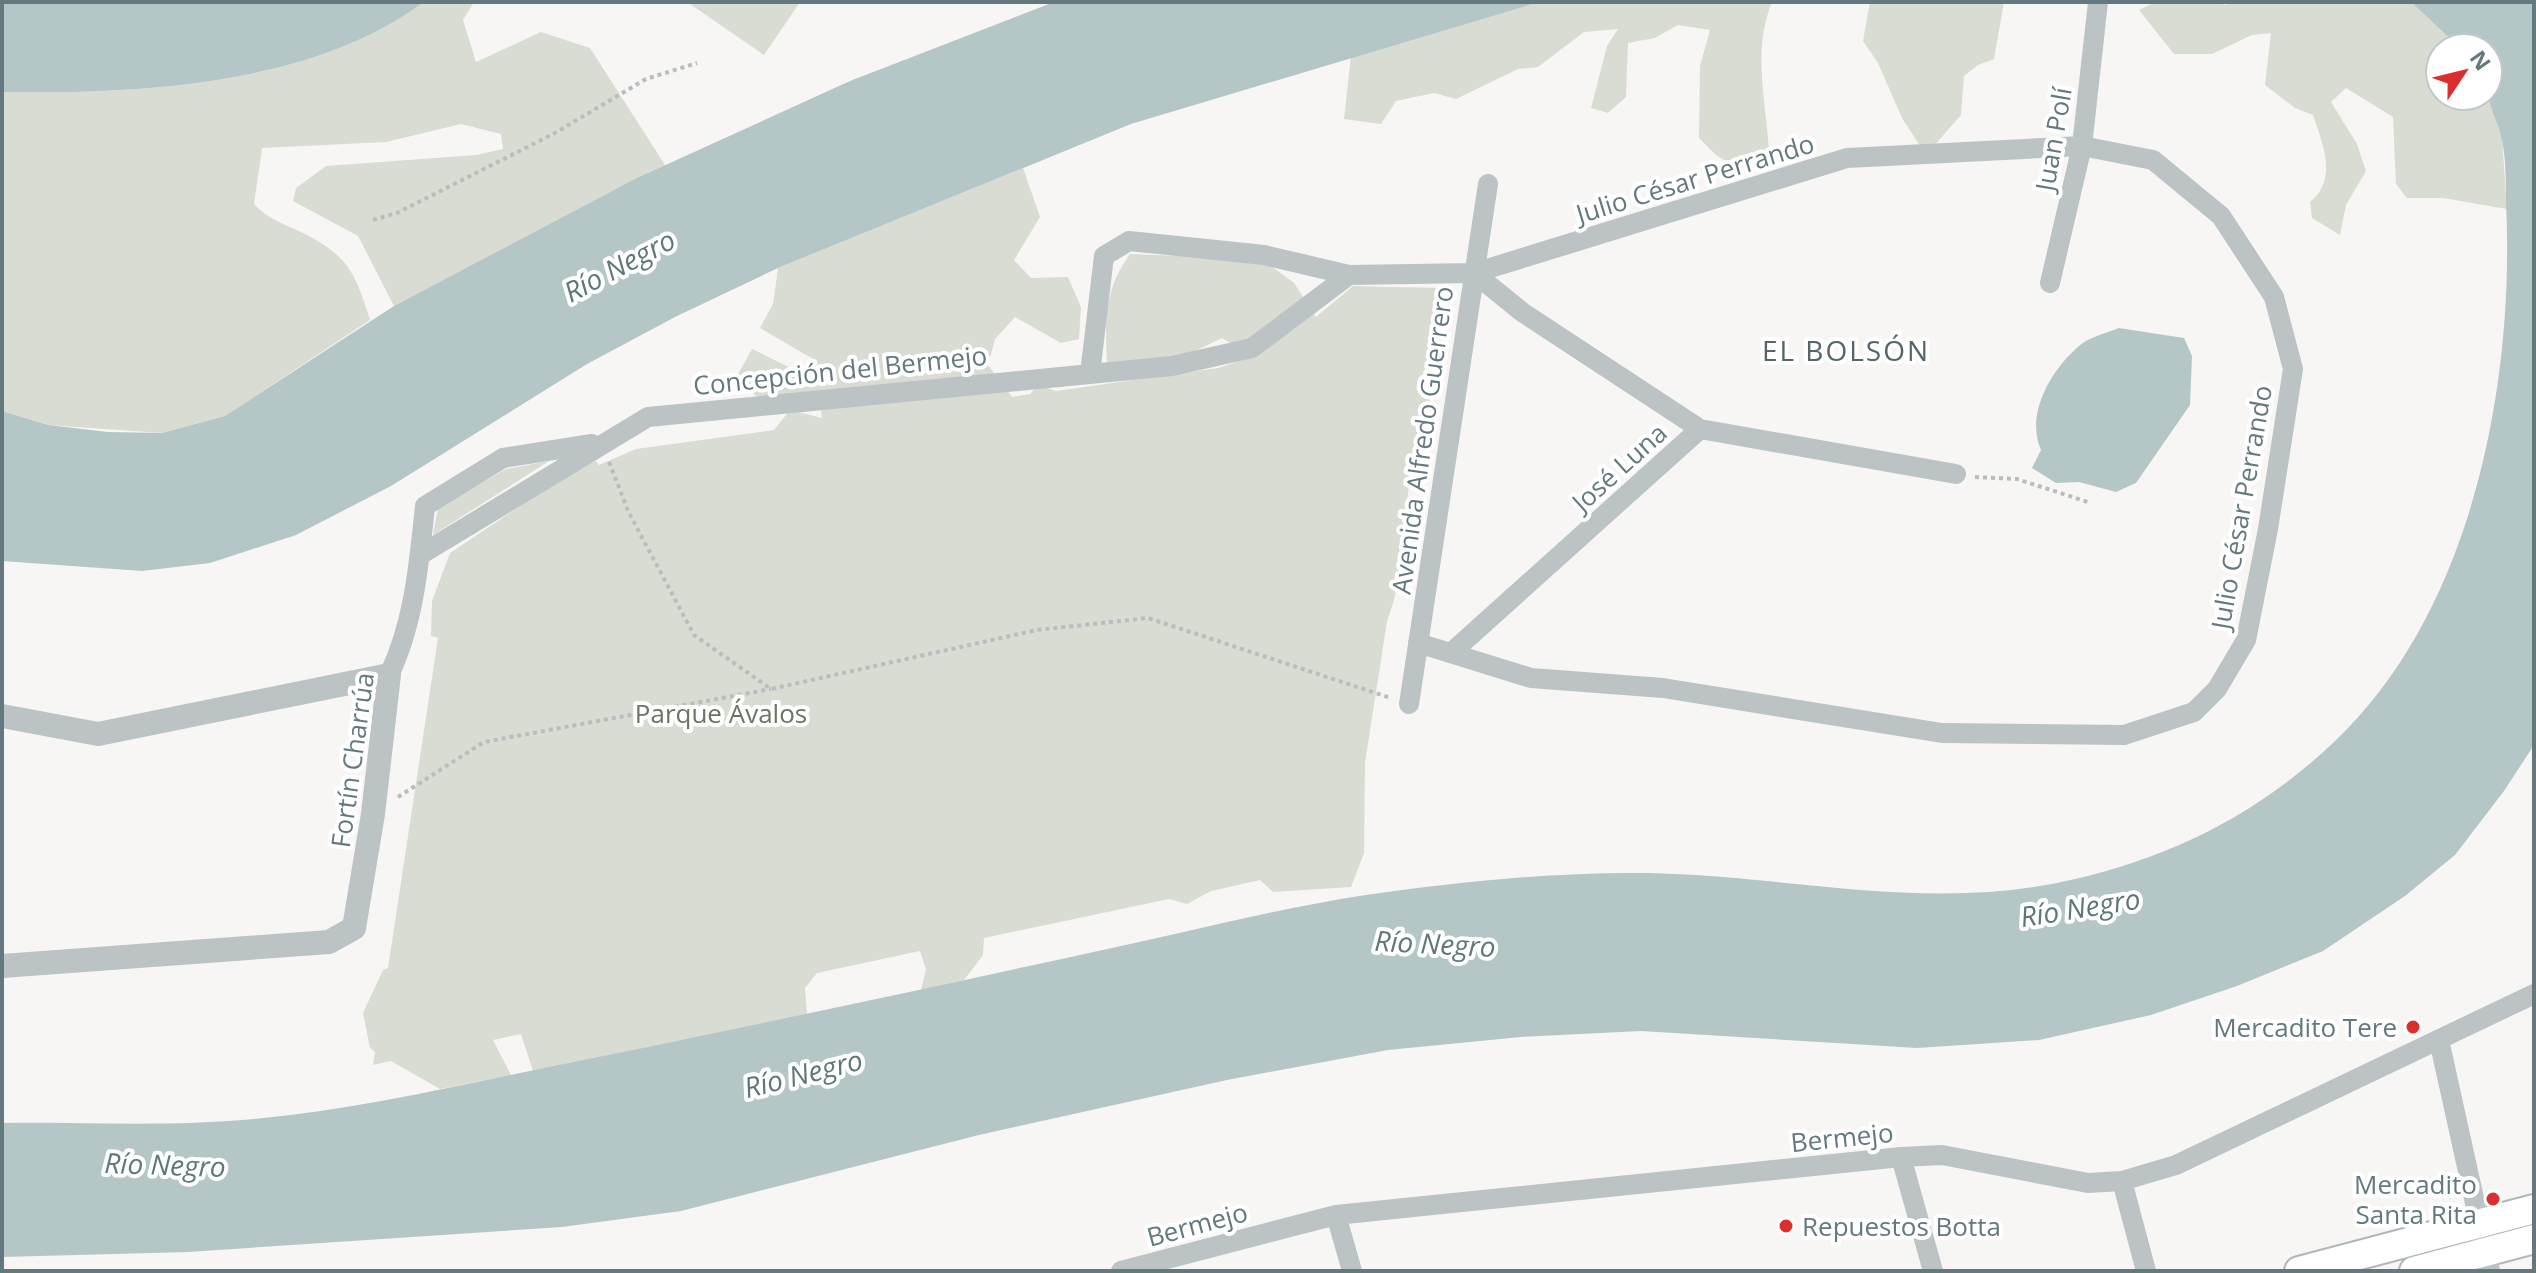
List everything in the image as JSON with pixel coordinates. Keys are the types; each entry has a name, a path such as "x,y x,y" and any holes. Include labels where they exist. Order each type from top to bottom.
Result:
{"main road":[{"path":"2299,1271 2534,1209"},
{"path":"2414,1271 2488,1262 2534,1239"}],"street":[{"name":"Juan Polí","path":"2050,283 2082,146 2098,2"},
{"name":"Julio César Perrando","path":"1418,643 1531,678 1663,688 1942,733 2124,735 2194,712 2217,689 2246,640 2268,529 2293,369 2274,297 2221,216 2153,160 2082,146 1847,158 1474,273"},
{"name":"Avenida Alfredo Guerrero","path":"1409,704 1488,184"},
{"path":"1090,374 1104,256 1129,241 1264,255 1349,275 1474,273 1522,312 1700,429"},
{"name":"Concepción del Bermejo","path":"420,555 601,442 648,417 1172,366 1252,348 1349,275"},
{"name":"José Luna","path":"1451,653 1700,429 1956,474"},
{"name":"Concepción del Bermejo","path":"425,506 503,458 601,442"},
{"name":"Fortín Charrúa","path":"2,966 329,942 354,928 373,814 389,675 404,643 420,555 425,506"},
{"path":"2,716 98,734 389,675"},
{"name":"Bermejo","path":"1121,1271 1336,1215 1901,1157 1942,1155 2088,1183 2122,1181 2176,1165 2534,994"},
{"path":"2439,1040 2488,1262"},
{"path":"1901,1157 1933,1271"},
{"path":"2122,1181 2146,1271"},
{"path":"1336,1215 1352,1271"}],"path":[{"path":"373,220 397,213 555,133 646,79 697,63"},
{"path":"601,442 629,513 694,635 771,689"},
{"path":"1956,474 2017,479 2088,502"},
{"path":"373,814 484,742 771,689 1037,630 1148,618 1409,704"}],"green space":[{"path":"424,2 474,2 463,20 476,62 541,32 590,48 665,165 394,306 358,236 293,201 296,188 326,166 476,155 503,149 501,134 461,124 386,142 262,148 254,204 270,217 317,240 340,257 360,289 370,320 225,416 162,433 48,425 2,411 2,92 165,87 276,68 329,52 379,30"},
{"path":"687,2 800,2 764,55"},
{"path":"1539,2 1772,2 1761,57 1769,151 1739,169 1716,155 1699,138 1700,66 1710,30 1678,25 1655,38 1628,43 1626,97 1608,113 1591,108 1607,46 1618,29 1584,32 1538,67 1518,69 1456,99 1434,93 1396,101 1381,124 1344,119 1351,56"},
{"path":"1870,2 2004,2 1994,59 1978,65 1964,76 1961,115 1926,155 1902,118 1878,63 1863,41"},
{"path":"2155,2 2214,2 2226,5 2229,2 2411,2 2443,32 2424,32 2424,112 2493,112 2502,137 2507,209 2443,198 2407,198 2396,184 2393,117 2346,88 2331,102 2357,144 2366,171 2346,205 2340,235 2312,218 2310,202 2319,193 2326,172 2324,150 2313,115 2295,108 2265,85 2271,33 2252,35 2212,54 2174,54 2139,10"},
{"name":"Parque Ávalos","path":"1023,168 1040,217 1014,260 1031,278 1068,277 1081,307 1079,339 1061,343 1015,317 995,339 988,365 1012,397 1030,394 1039,385 1056,391 1218,368 1251,357 1222,338 1189,354 1145,367 1107,362 1108,305 1115,280 1130,254 1262,259 1294,283 1316,317 1353,286 1441,288 1443,336 1410,476 1399,577 1387,621 1365,763 1364,853 1351,887 1273,892 1260,880 1211,891 1187,904 1169,899 984,938 983,955 964,980 921,990 926,969 920,951 817,973 805,988 807,1015 533,1071 521,1034 493,1040 511,1075 440,1089 391,1061 373,1065 375,1052 370,1048 363,1013 383,970 388,968 438,638 431,636 432,601 450,553 577,468 596,461 599,465 636,449 774,430 790,410 822,418 820,403 760,400 737,376 752,349 799,372 813,359 760,328 773,304 778,268"},
{"path":"549,461 433,535 438,508 506,469"}],"water":[{"path":"2,2 424,2 379,30 329,52 276,68 165,87 2,92"},
{"name":"Río Negro","path":"1054,2 1539,2 1131,124 778,268 677,316 587,364 391,486 296,535 210,563 142,571 2,561 2,411 48,425 108,432 162,433 225,416 394,306 637,178 850,81"},
{"name":"Río Negro","path":"2411,2 2534,2 2534,745 2504,791 2455,855 2405,896 2323,951 2237,986 2151,1015 2039,1040 1917,1048 1641,1031 1521,1037 1388,1050 1227,1080 979,1135 681,1211 562,1227 188,1252 2,1257 2,1123 160,1124 223,1121 365,1104 752,1025 1296,907 1366,895 1489,880 1614,873 1696,875 1922,893 2012,890 2096,874 2170,849 2205,833 2272,793 2303,769 2334,742 2381,689 2420,629 2451,562 2475,492 2492,419 2502,345 2507,272 2506,179 2501,134 2493,112 2504,112 2504,32 2443,32"},
{"path":"2119,328 2184,338 2192,356 2190,405 2136,483 2116,492 2079,482 2056,483 2032,468 2041,450 2036,422 2044,394 2059,367 2079,346"}],"place":[{"name":"Mercadito Tere","path":"2413,1027"},
{"name":"Mercadito Santa Rita","path":"2493,1199"},
{"name":"Repuestos Botta","path":"1786,1226"}],"district":[{"name":"EL BOLSÓN","path":"1846,350"}]}
